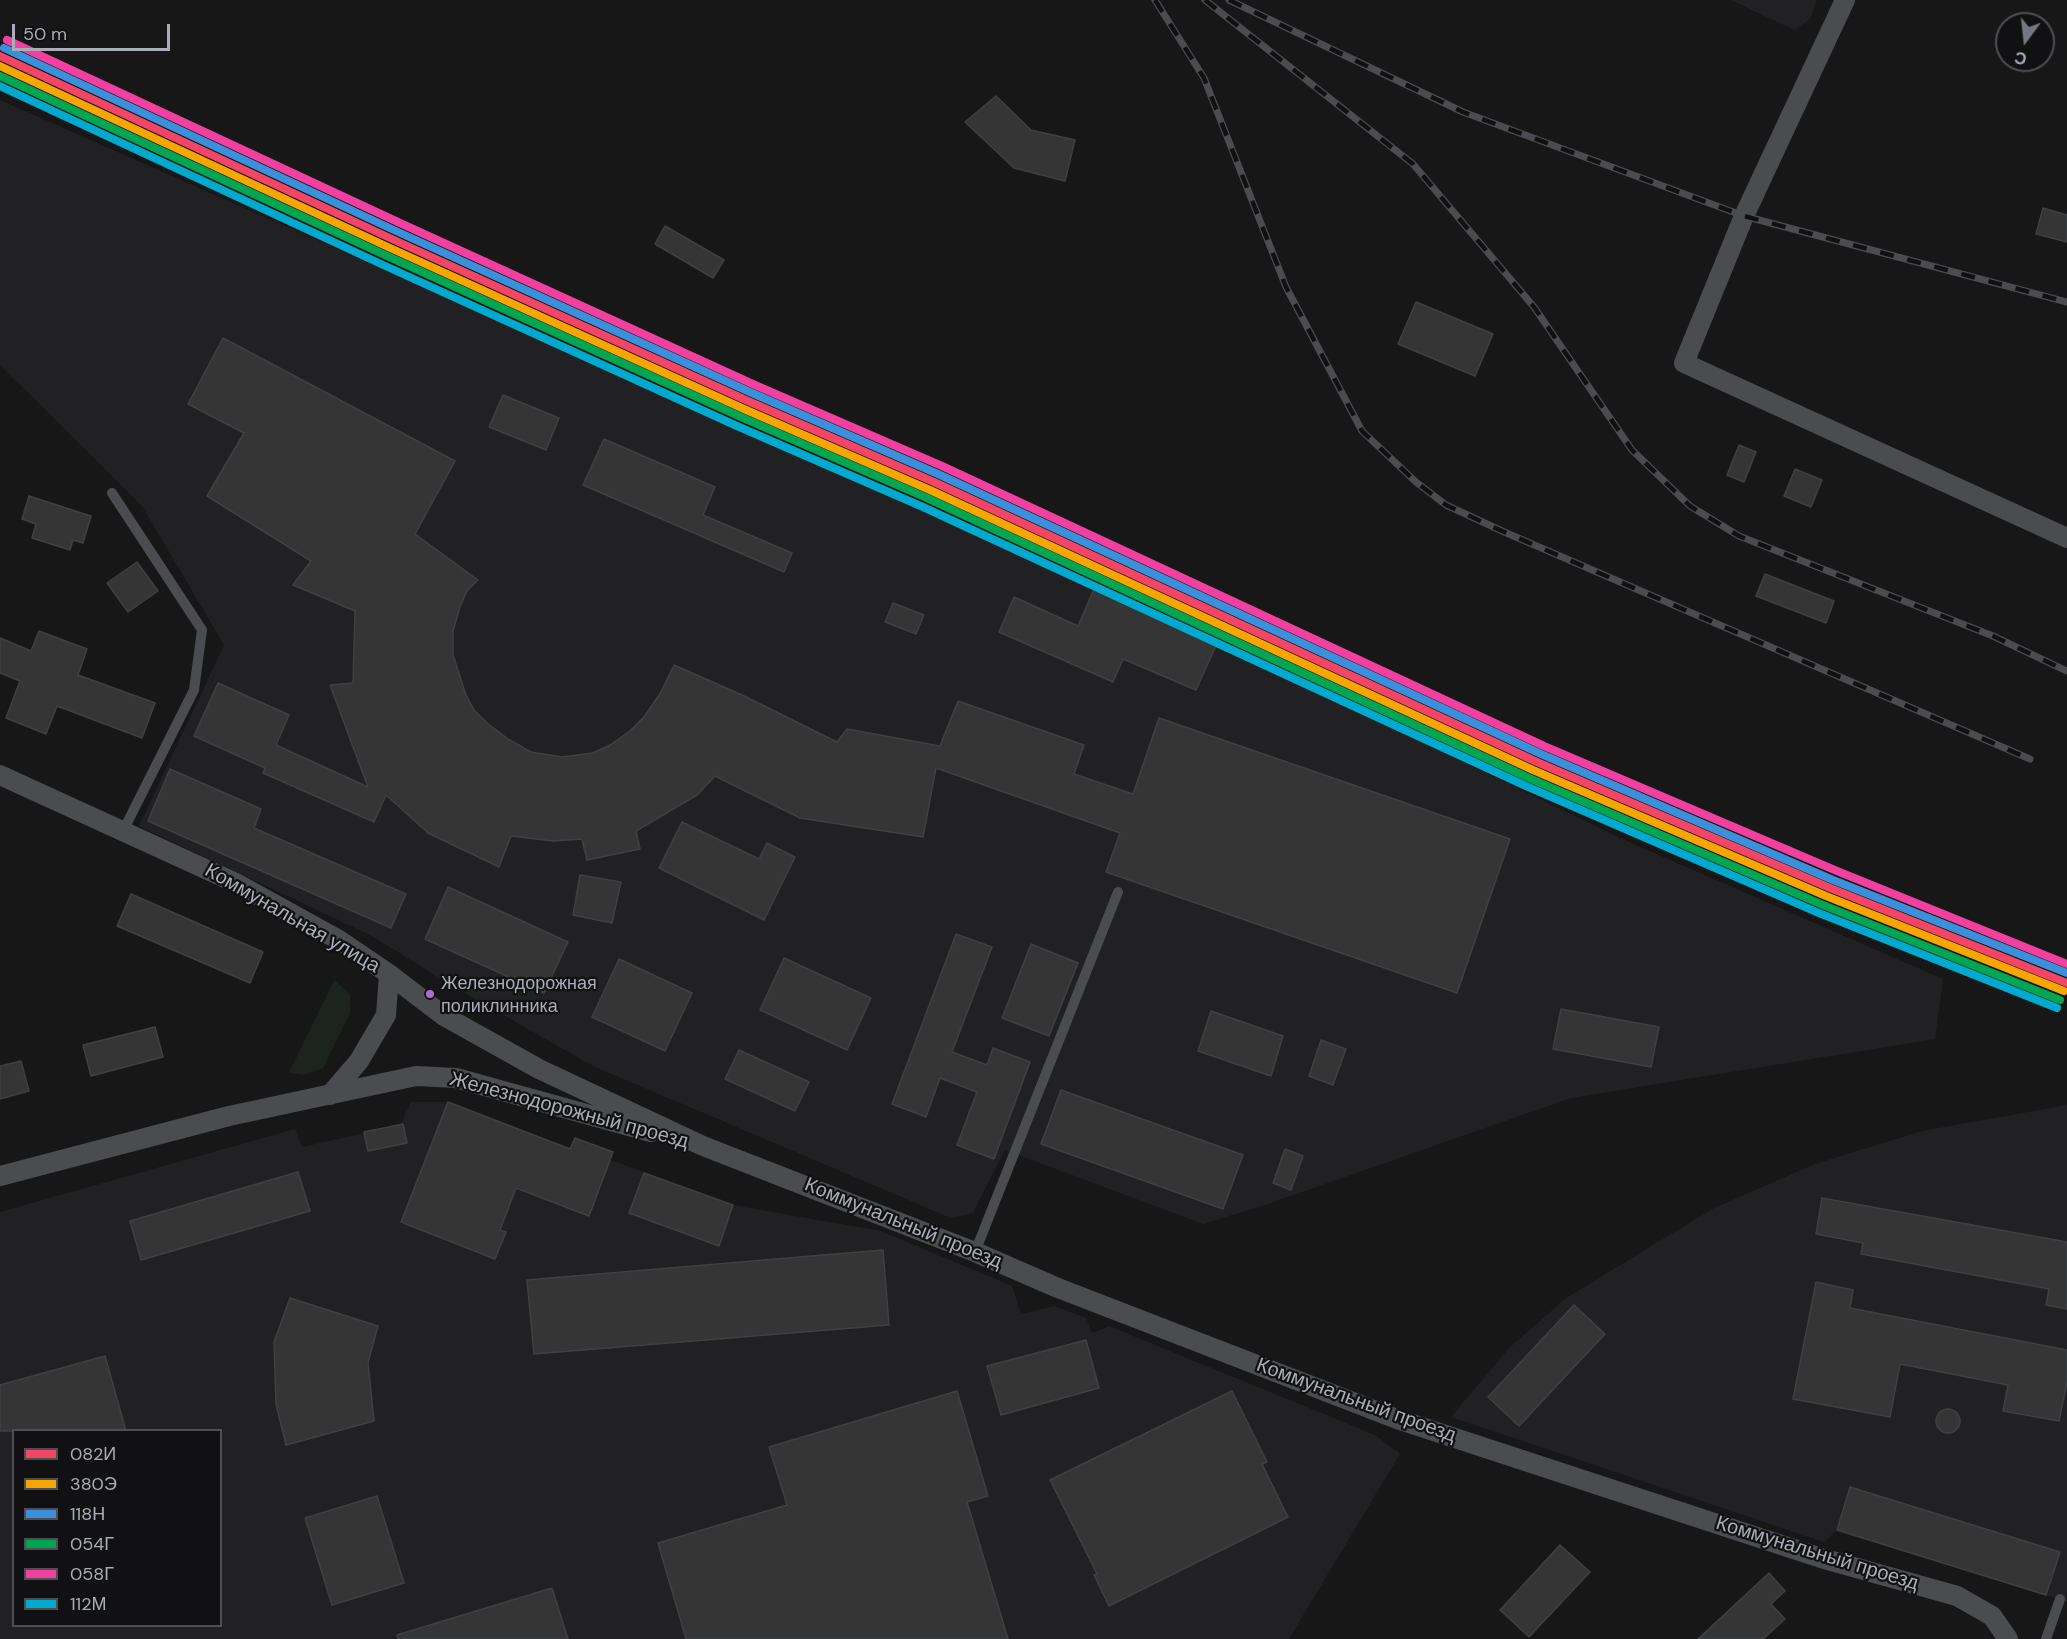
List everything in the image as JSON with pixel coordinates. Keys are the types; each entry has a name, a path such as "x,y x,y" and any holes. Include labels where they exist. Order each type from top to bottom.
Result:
{"street":[{"path":"1845,0 1744,216 1684,363 2067,538"},
{"name":"Коммунальная улица","path":"0,775 236,882 339,940 444,1016 539,1069 703,1146"},
{"path":"330,1095 359,1060 386,1015 389,974"},
{"name":"Железнодорожный проезд","path":"0,1176 229,1116 416,1076 456,1078 703,1146"},
{"name":"Коммунальный проезд","path":"703,1146 975,1252 1058,1288 1397,1419 1821,1558 1956,1596 1992,1616 2008,1639"}],"lane":[{"path":"112,493 202,630 194,690 123,831"},
{"path":"975,1252 1118,891"},
{"path":"2046,1639 2060,1599"}],"shaded area":[{"path":"1731,0 1817,0 1810,19 1794,30"},
{"path":"0,100 1091,582 1629,842 1943,979 1935,1039 1571,1098 1265,1205 1203,1224 1005,1150 973,1213 951,1218 595,1067 454,987 372,936 139,826 224,645 142,506 0,365"},
{"path":"334,980 350,994 350,1013 323,1068 304,1075 289,1073"},
{"path":"411,1102 448,1102 570,1149 575,1138 613,1152 611,1160 733,1205 881,1231 1012,1286 1021,1314 1054,1306 1086,1318 1092,1333 1109,1326 1375,1435 1400,1454 1289,1639 0,1639 0,1212 295,1129 302,1147 400,1125"},
{"path":"2067,1105 2067,1602 1837,1530 1824,1542 1451,1417 1509,1348 1566,1298 1714,1208 1815,1164 1922,1131"}],"building":[{"path":"996,96 1031,130 1075,140 1065,181 1014,168 965,122"},
{"path":"2043,208 2067,215 2067,242 2036,234"},
{"path":"665,226 724,260 713,278 655,244"},
{"path":"1416,302 1493,334 1475,376 1398,344"},
{"path":"223,338 455,461 415,534 478,580 467,591 460,607 453,631 453,655 466,695 474,710 508,739 531,752 562,757 593,753 610,745 630,731 644,717 661,692 674,665 742,695 837,742 847,729 940,746 958,701 1084,745 1074,774 1133,794 1159,718 1510,839 1457,993 1106,872 1120,833 936,768 923,837 800,818 715,776 697,795 636,831 640,849 587,860 582,839 553,841 511,836 499,867 428,833 386,795 374,822 263,773 265,768 194,736 218,683 289,715 276,745 368,787 330,685 353,683 355,611 293,585 311,561 207,496 244,433 188,404"},
{"path":"503,395 559,418 546,450 489,427"},
{"path":"604,439 715,487 703,515 792,553 784,572 583,485"},
{"path":"1739,445 1756,452 1744,482 1727,475"},
{"path":"1795,469 1822,480 1811,507 1784,496"},
{"path":"29,496 91,516 83,543 73,540 70,550 32,538 36,524 22,519"},
{"path":"137,562 158,591 128,612 107,583"},
{"path":"1765,574 1834,601 1826,623 1756,596"},
{"path":"1095,587 1218,641 1196,690 1123,659 1113,682 999,632 1014,597 1078,626"},
{"path":"893,603 924,615 916,634 885,622"},
{"path":"39,631 87,649 78,675 155,703 142,738 57,706 46,734 6,718 20,681 0,673 0,638 31,651"},
{"path":"170,769 261,809 254,828 406,894 391,928 148,821"},
{"path":"682,822 759,859 767,843 795,857 764,920 659,868"},
{"path":"580,875 621,882 612,923 573,915"},
{"path":"448,887 568,942 544,993 425,939"},
{"path":"131,894 263,952 250,983 117,926"},
{"path":"956,934 992,947 952,1052 987,1065 993,1048 1030,1062 994,1159 957,1145 977,1092 940,1078 926,1117 892,1104"},
{"path":"1031,944 1078,963 1049,1036 1002,1018"},
{"path":"784,958 871,998 847,1050 760,1010"},
{"path":"619,959 692,993 665,1051 592,1017"},
{"path":"1561,1009 1659,1027 1651,1067 1553,1049"},
{"path":"1211,1011 1283,1036 1271,1076 1198,1051"},
{"path":"155,1027 163,1057 91,1076 83,1045"},
{"path":"1321,1040 1346,1049 1333,1085 1309,1076"},
{"path":"739,1050 809,1082 795,1111 725,1079"},
{"path":"21,1061 29,1091 0,1099 0,1066"},
{"path":"1061,1090 1243,1155 1223,1209 1041,1144"},
{"path":"448,1102 570,1149 575,1138 613,1152 589,1216 516,1188 500,1230 506,1232 495,1259 401,1222"},
{"path":"403,1124 407,1143 368,1151 364,1132"},
{"path":"1285,1149 1303,1156 1291,1190 1273,1183"},
{"path":"298,1172 310,1211 141,1260 130,1221"},
{"path":"644,1173 733,1205 719,1246 629,1213"},
{"path":"1822,1198 2067,1242 2067,1309 2046,1305 2049,1289 1861,1254 1863,1243 1816,1234"},
{"path":"883,1250 889,1325 534,1354 527,1280"},
{"path":"1816,1282 1853,1290 1850,1308 2067,1350 2067,1382 2059,1421 2003,1411 2008,1385 1900,1364 1890,1417 1793,1399"},
{"path":"290,1298 378,1326 368,1363 374,1421 286,1445 276,1404 274,1342"},
{"path":"1574,1305 1605,1334 1519,1426 1488,1397"},
{"path":"1086,1340 1099,1388 1001,1415 987,1366"},
{"path":"105,1356 125,1429 12,1429 12,1431 0,1431 0,1385"},
{"path":"957,1391 988,1496 967,1502 1008,1639 686,1639 658,1543 787,1505 769,1447"},
{"path":"1232,1391 1267,1462 1262,1464 1288,1517 1109,1606 1094,1575 1097,1574 1050,1480"},
{"path":"1948,1409 1953,1410 1959,1416 1959,1426 1953,1432 1948,1433 1943,1432 1937,1426 1936,1421 1937,1416 1943,1410"},
{"path":"1850,1487 2060,1552 2046,1595 1837,1530"},
{"path":"377,1496 404,1583 332,1605 305,1518"},
{"path":"1560,1545 1590,1572 1529,1637 1500,1610"},
{"path":"1769,1573 1785,1591 1771,1604 1785,1619 1763,1639 1698,1639"},
{"path":"552,1588 568,1639 398,1639 397,1635"}],"railway":[{"path":"1155,0 1204,78 1286,287 1362,431 1416,482 1446,505 1502,531 2030,759"},
{"path":"1205,0 1413,164 1534,307 1632,450 1690,506 1739,536 1993,636 2067,671"},
{"path":"1229,0 1463,112 1744,216 2067,302"}],"transit line":[{"name":"058Г","path":"7,40 755,385 942,466 1544,746 1837,871 2067,964"},
{"name":"118Н","path":"4,48 396,231 752,393 938,474 1541,754 1833,880 2067,973"},
{"name":"082И","path":"0,56 392,239 748,401 934,482 1537,762 1830,888 2067,983"},
{"name":"380Э","path":"0,66 388,247 744,409 930,490 1533,770 1826,896 2064,991"},
{"name":"054Г","path":"0,76 385,255 741,417 927,498 1529,778 1823,905 2060,1000"},
{"name":"112М","path":"0,86 381,264 737,426 923,507 1526,786 1819,913 2057,1008"}],"place":[{"name":"Железнодорожная поликлинника","path":"430,994"}]}
